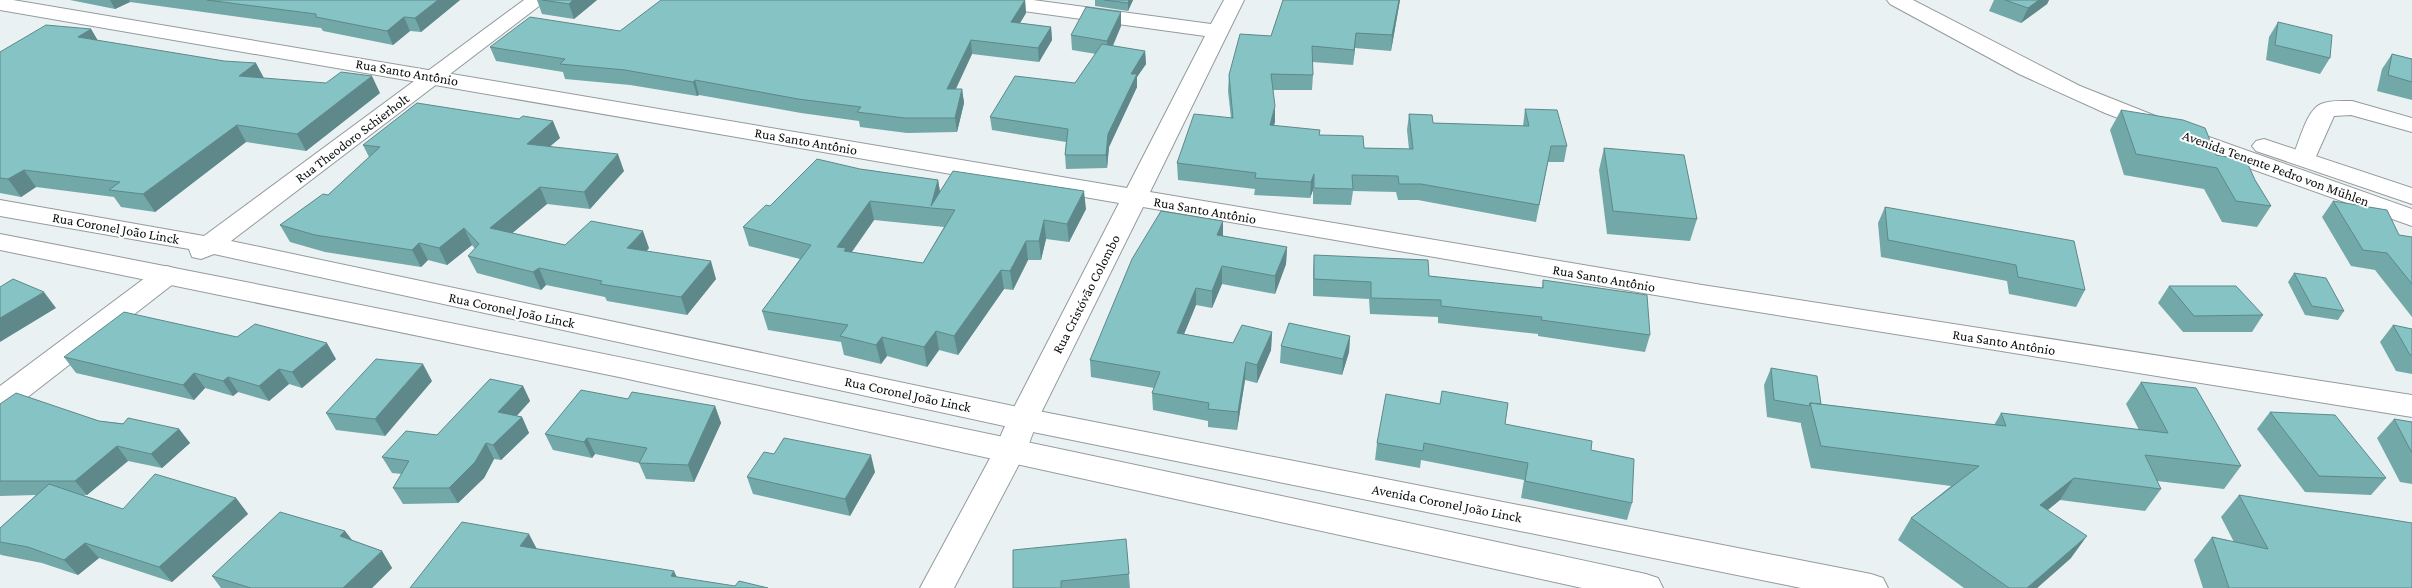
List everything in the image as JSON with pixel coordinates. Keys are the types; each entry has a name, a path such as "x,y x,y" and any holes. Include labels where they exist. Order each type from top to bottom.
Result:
{"street":[{"name":"Rua Theodoro Schierholt","path":"0,402 536,0"},
{"path":"987,0 1216,31"},
{"name":"Rua Cristóvão Colombo","path":"937,588 1011,449 1023,419 1135,198 1216,31 1234,0"},
{"name":"Avenida Tenente Pedro von Mühlen","path":"1897,0 1992,52 2071,90 2147,121 2412,218"},
{"name":"Avenida Tenente Pedro von Mühlen","path":"1932,0 2079,78 2205,128 2304,158 2410,199"},
{"name":"Rua Santo Antônio","path":"0,4 1702,294 2412,406"},
{"path":"51,31 76,17"},
{"path":"2304,158 2318,122 2327,109 2352,108 2412,125"},
{"name":"Rua Coronel João Linck","path":"2,210 210,245 1023,419"},
{"path":"0,242 1011,449 1646,588"},
{"name":"Avenida Coronel João Linck","path":"1023,419 1871,588"}],"building":[{"path":"207,0 438,0 415,18 404,17 387,31 316,17 316,14"},
{"path":"542,0 573,0 569,4"},
{"path":"661,0 1025,0 1011,22 1051,27 1038,48 971,40 947,89 962,89 955,118 904,118 857,112 861,107 798,99 695,80 693,82 625,70 560,64 565,59 490,47 530,17 620,31"},
{"path":"1104,0 1129,0 1128,3"},
{"path":"1283,0 1399,0 1392,35 1356,33 1354,50 1312,46 1313,75 1271,74 1275,106 1270,125 1320,130 1319,135 1363,136 1364,148 1413,149 1409,114 1432,115 1433,123 1529,126 1525,109 1557,110 1567,146 1551,146 1539,205 1421,184 1399,184 1398,176 1352,175 1353,189 1314,188 1314,174 1311,182 1255,178 1256,173 1177,163 1194,114 1233,118 1229,75 1240,34 1271,36"},
{"path":"2005,0 2039,0 2028,8"},
{"path":"1086,7 1121,12 1107,41 1071,35"},
{"path":"2278,22 2332,35 2330,58 2275,45"},
{"path":"46,25 91,29 78,37 224,61 256,63 239,76 326,83 341,72 372,76 297,134 237,125 143,194 109,190 120,182 24,170 8,179 0,178 0,52"},
{"path":"1102,44 1145,51 1131,74 1137,74 1108,134 1106,155 1065,155 1068,129 990,117 1015,76 1075,83"},
{"path":"2392,54 2412,59 2412,82 2388,75"},
{"path":"417,103 519,119 523,116 553,121 527,144 618,154 584,192 540,187 490,228 565,245 591,221 643,231 627,248 711,261 681,297 600,284 602,281 539,268 533,272 468,256 479,244 464,228 439,248 419,243 412,250 315,235 280,225 323,194 328,195 380,147 363,145"},
{"path":"2121,110 2183,120 2205,128 2216,155 2246,160 2255,180 2271,206 2236,201 2217,168 2136,154"},
{"path":"1604,148 1684,155 1697,219 1613,211"},
{"path":"817,159 860,169 938,180 931,206 953,171 1084,191 1067,224 1044,220 1039,241 1026,241 1010,271 1001,270 954,336 936,331 924,347 882,337 876,345 840,336 848,325 762,311 811,245 743,227 766,205 770,206","holes":["870,201 955,210 923,263 844,251 846,248 837,247"]},
{"path":"2333,201 2387,210 2399,235 2412,237 2412,284 2387,253 2363,250"},
{"path":"1885,207 2074,241 2085,290 2018,277 2016,265 1888,240"},
{"path":"1161,211 1223,221 1217,235 1287,247 1275,276 1222,266 1212,291 1196,288 1177,333 1233,343 1242,325 1272,332 1257,365 1246,362 1238,412 1208,409 1209,403 1152,393 1160,372 1090,360 1132,259"},
{"path":"1314,255 1428,260 1429,276 1543,288 1543,280 1647,295 1650,335 1541,320 1542,317 1441,306 1441,300 1371,298 1371,282 1314,279"},
{"path":"2294,273 2326,278 2344,311 2312,306"},
{"path":"13,279 44,292 0,318 0,287"},
{"path":"2169,286 2236,286 2263,315 2194,316"},
{"path":"124,312 237,337 255,324 327,343 292,372 279,369 259,386 228,377 223,381 194,373 183,385 64,357"},
{"path":"1289,323 1350,336 1343,359 1281,346"},
{"path":"2393,325 2412,329 2412,355 2410,355"},
{"path":"376,359 423,364 375,419 326,413"},
{"path":"1771,368 1817,376 1821,404 1810,403 1809,406 1774,400"},
{"path":"490,379 523,386 498,412 522,417 493,445 486,443 475,462 449,488 393,488 409,461 382,457 406,431 437,435"},
{"path":"2141,382 2196,388 2241,466 2145,455 2161,489 2074,478 2040,505 2087,536 2027,588 2009,588 1911,518 1979,466 1821,446 1810,403 2006,426 2001,413 2168,433"},
{"path":"581,390 628,399 632,392 715,406 688,465 639,463 647,448 587,438 584,442 545,434"},
{"path":"1442,391 1508,403 1505,424 1592,441 1591,450 1634,459 1632,503 1525,481 1528,463 1424,443 1423,451 1377,443 1386,394 1440,404"},
{"path":"16,393 99,421 123,424 128,418 179,429 151,454 117,446 75,481 0,481 0,404"},
{"path":"2270,412 2335,415 2386,478 2319,476"},
{"path":"2394,419 2412,422 2412,453"},
{"path":"784,438 871,455 845,499 747,477 764,452 774,454"},
{"path":"155,474 236,498 159,567 85,543 64,560 28,547 0,542 0,528 49,484 123,509"},
{"path":"2239,495 2412,523 2412,588 2229,588 2212,537 2268,549"},
{"path":"280,512 345,531 340,536 382,551 343,588 251,588 212,576"},
{"path":"462,522 529,534 520,546 674,571 671,576 735,586 739,581 768,588 410,588"},
{"path":"1126,539 1129,574 1061,581 1061,588 1013,588 1013,550"}]}
